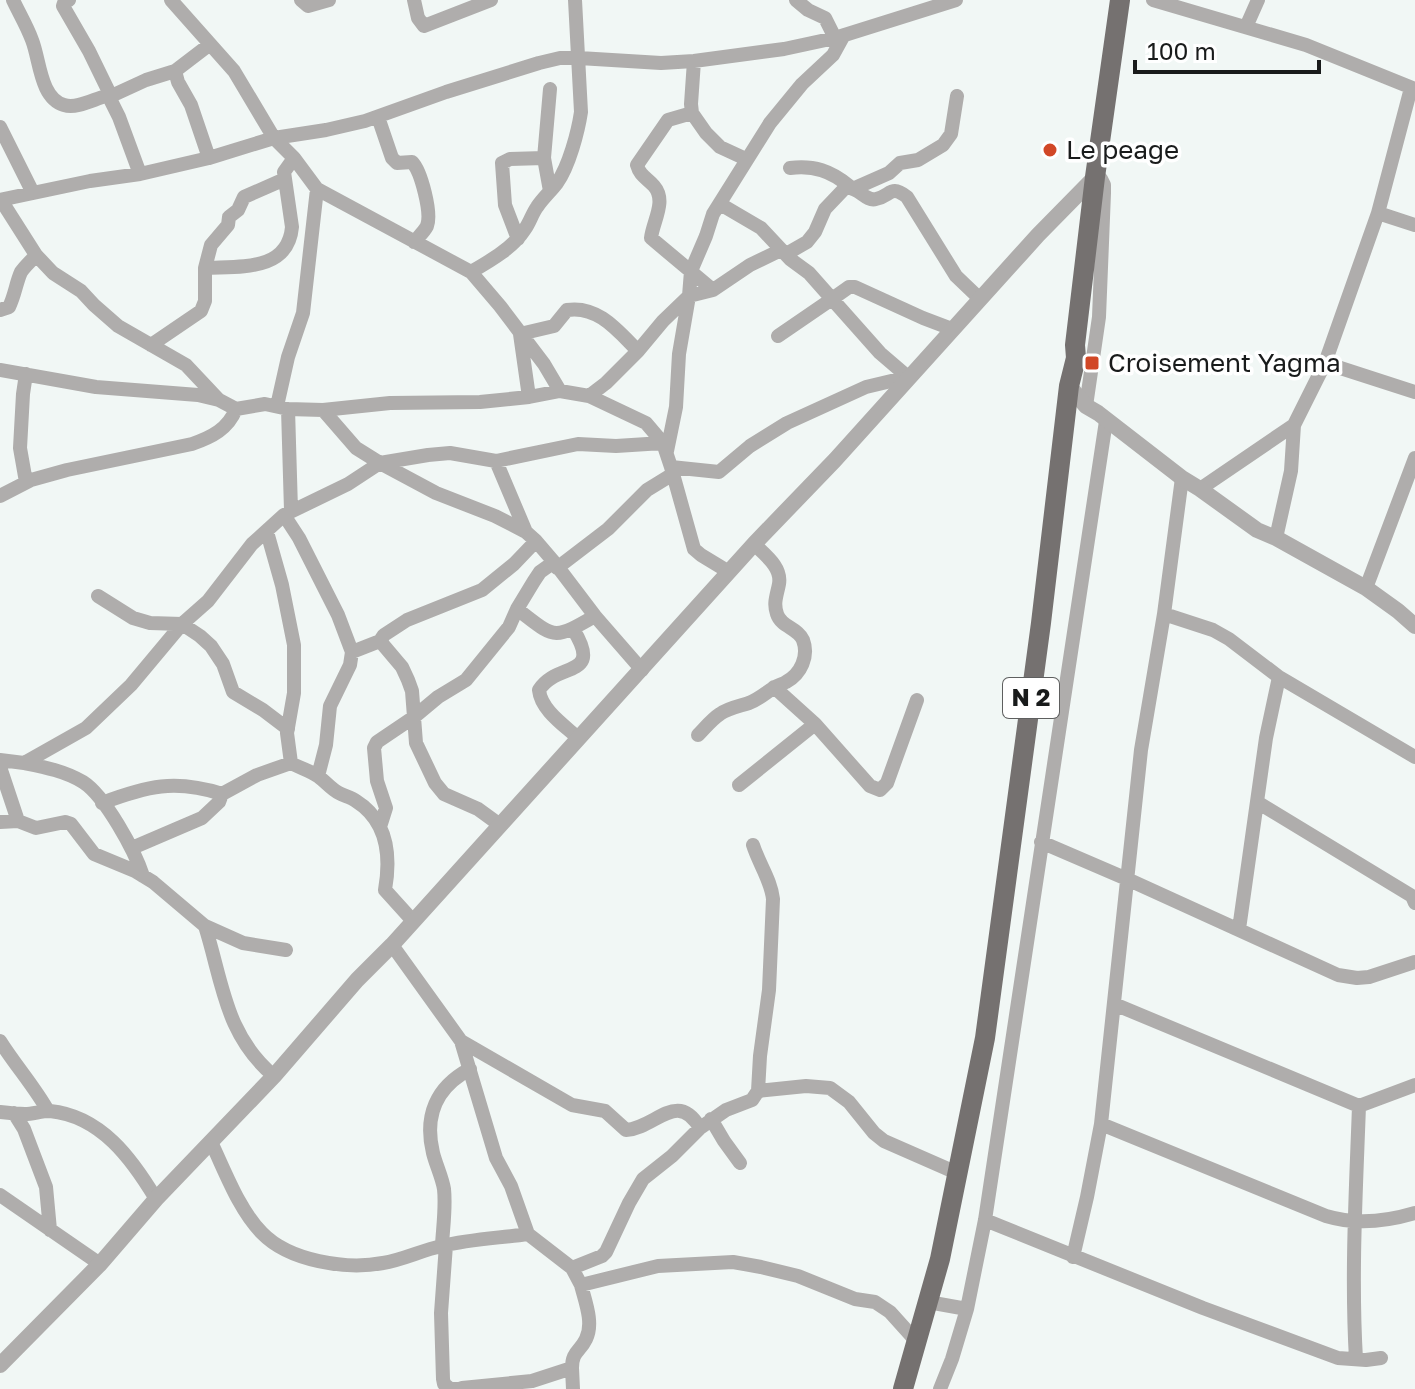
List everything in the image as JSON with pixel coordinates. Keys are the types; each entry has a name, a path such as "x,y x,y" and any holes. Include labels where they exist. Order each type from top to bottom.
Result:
{"main road":[{"name":"N 2","path":"909,1387 917,1342 940,1259 985,1038 1041,623 1069,386 1076,358 1095,177 1120,0"}],"street":[{"path":"13,0 33,41 51,97 61,104 72,106 109,97 175,71 209,45"},
{"path":"69,0 63,6 108,90 140,174"},
{"path":"171,0 240,80 274,138 317,189 471,272 544,364 560,391"},
{"path":"301,0 308,6 329,0"},
{"path":"414,0 418,18 424,26 491,0"},
{"path":"471,272 518,239 534,210 559,181 579,129 581,112 575,0"},
{"path":"796,0 825,18 840,36"},
{"path":"219,400 186,365 118,326 81,291 53,273 36,255 0,200 140,174 209,158 274,138 326,130 378,117 446,92 560,58 661,63 784,49 840,36 956,0"},
{"path":"1153,0 1329,53 1413,88 1378,213 1325,363 1294,425 1291,471 1276,538"},
{"path":"1246,27 1258,0"},
{"path":"665,447 676,407 679,354 691,271 713,214 782,107 833,55 840,36"},
{"path":"694,61 692,113 720,147 746,159"},
{"path":"175,71 191,105 209,158"},
{"path":"550,89 544,158 550,191"},
{"path":"589,396 638,351 689,296 713,290 750,265 807,242 825,209 845,188 889,173 900,163 918,160 943,145 951,134 957,96"},
{"path":"692,113 668,120 637,165 642,176 657,191 660,201 651,238 713,290"},
{"path":"378,117 392,158 397,163 412,162 424,190 428,219 425,230 414,242"},
{"path":"0,127 33,193"},
{"path":"205,268 253,264 273,260 281,254 288,244 292,227 284,172 294,158"},
{"path":"518,239 505,205 502,163 510,159 544,158"},
{"path":"790,168 822,169 869,199 900,192 907,197 956,276 979,298"},
{"path":"0,1365 100,1264 156,1199 274,1076 357,980 754,544 835,460 979,298 1095,177 1101,179 1104,193 1099,317 1086,406"},
{"path":"151,345 201,311 205,301 205,268 211,245 228,225 229,217 238,210 244,197 285,179"},
{"path":"317,189 303,313 288,357 283,408 288,512 338,615 352,652 350,665 330,706 326,745 318,776"},
{"path":"720,204 761,228 783,252 809,273 880,353 908,377"},
{"path":"1378,213 1415,225"},
{"path":"0,310 9,307 19,277 36,255"},
{"path":"778,336 849,287 952,329"},
{"path":"520,334 554,326 567,310 580,309 598,315 638,351"},
{"path":"520,334 529,397"},
{"path":"1325,363 1415,392"},
{"path":"0,370 96,387 198,395 219,400 236,409 265,404 323,410 425,401 467,402 560,391 589,396 646,423 659,435 694,549 729,572"},
{"path":"26,374 20,448 26,482"},
{"path":"380,827 386,808 377,781 374,748 377,742 466,680 509,627 540,572 556,565 608,529 647,490 672,471 719,472 750,446 787,423 866,387 908,377"},
{"path":"1069,386 1086,406 1182,478 1257,530 1366,588 1415,626"},
{"path":"0,496 26,482 103,461 209,438 232,420 236,409"},
{"path":"323,410 356,448 380,463 436,493 495,516 531,537"},
{"path":"940,1389 967,1309 985,1220 1106,421"},
{"path":"1200,489 1294,425"},
{"path":"24,763 86,728 131,685 182,624 208,601 242,555 288,512 348,484 380,463 450,453 496,461 578,444 665,447"},
{"path":"1366,588 1415,458"},
{"path":"496,461 531,537 642,670"},
{"path":"1073,1257 1101,1124 1141,750 1164,614 1182,478"},
{"path":"267,532 294,645 294,693 288,729 291,763"},
{"path":"352,652 380,641 407,620 482,590 514,564 531,537"},
{"path":"698,735 720,714 758,699 774,687 788,682 804,662 803,641 776,613 779,574 773,563 754,544"},
{"path":"98,596 133,618 150,623 182,624 211,646 223,664 233,692 288,729"},
{"path":"517,609 544,631 562,633 595,616"},
{"path":"1164,614 1213,630 1229,639 1279,677 1415,757"},
{"path":"573,629 582,643 582,663 543,682 539,690 545,707 578,738"},
{"path":"380,641 402,667 408,680 412,691 416,743 429,771 444,794 478,809 500,825"},
{"path":"1239,929 1266,738 1279,677"},
{"path":"774,687 815,724 870,786 880,790 887,783 917,700"},
{"path":"739,785 815,724"},
{"path":"0,760 45,767 86,784 132,848 143,876"},
{"path":"102,803 161,785 181,785 222,794 257,775 291,763 318,776 339,793 362,805 380,827 388,853 385,890 413,921"},
{"path":"0,767 18,821"},
{"path":"132,848 202,818 219,802 222,794"},
{"path":"1257,802 1412,896 1415,903"},
{"path":"0,822 18,821 36,828 65,822 71,824 94,854 143,876 205,926 243,943 286,950"},
{"path":"1041,842 1338,975 1369,977 1415,962"},
{"path":"572,1268 602,1256 643,1179 706,1124 726,1110 752,1100 758,1091 769,990 773,899 772,888 753,845"},
{"path":"205,926 235,1029 248,1049 274,1076"},
{"path":"392,945 461,1041 496,1158 511,1186 528,1234 572,1268 581,1285 590,1327 586,1340 573,1355 573,1389"},
{"path":"1114,1004 1359,1106 1415,1085"},
{"path":"0,1041 48,1111"},
{"path":"461,1041 572,1105 605,1111 626,1130 635,1129 670,1111 680,1110 692,1115 718,1132 740,1163"},
{"path":"470,1069 445,1087 432,1114 433,1151 444,1194 441,1313 444,1384 450,1389 534,1385 572,1368"},
{"path":"758,1091 806,1086 830,1088 849,1102 884,1141 957,1173"},
{"path":"1356,1359 1355,1222 1359,1106"},
{"path":"7,1113 48,1111 85,1122 113,1140 136,1167 156,1199"},
{"path":"7,1113 24,1129 46,1187 50,1230"},
{"path":"1101,1124 1326,1216 1355,1222 1378,1221 1415,1213"},
{"path":"211,1142 247,1216 278,1246 311,1259 362,1266 385,1263 444,1245 528,1234"},
{"path":"0,1195 100,1264"},
{"path":"985,1220 1203,1308 1338,1358 1381,1358"},
{"path":"581,1285 658,1266 733,1262 798,1276 855,1299 875,1302 890,1312 917,1342"},
{"path":"928,1302 967,1309"}],"place":[{"name":"Le peage","path":"1050,150"},
{"name":"Croisement Yagma","path":"1092,363"}]}
